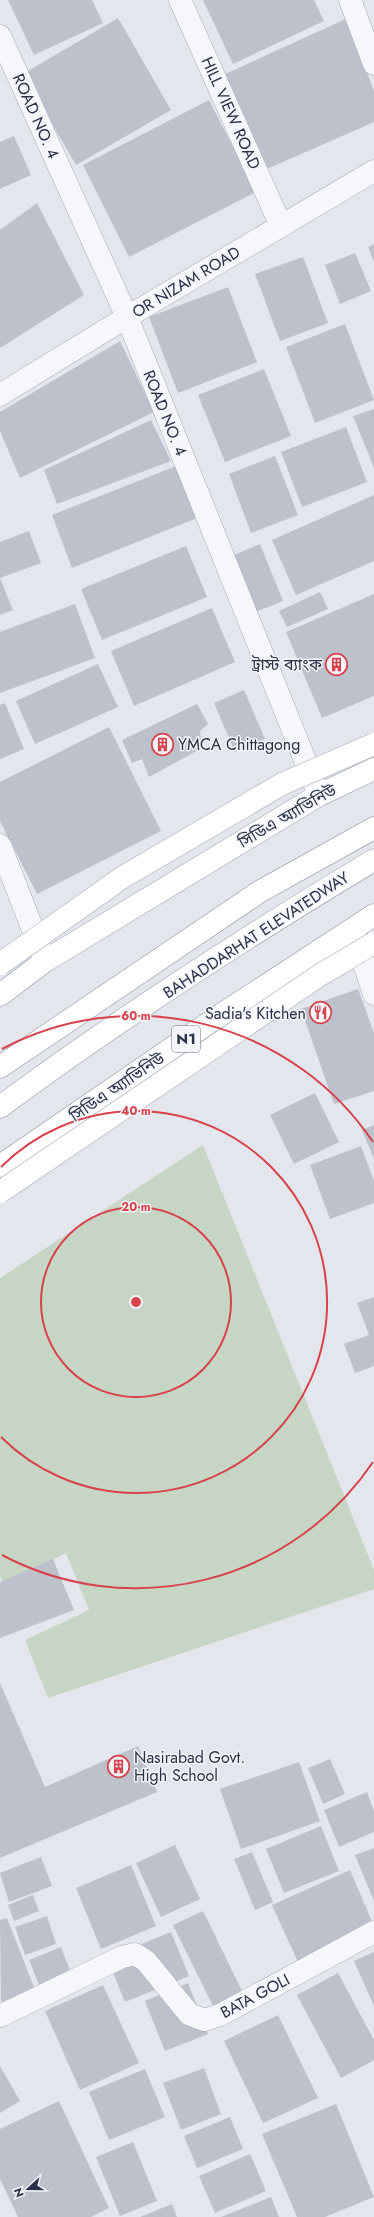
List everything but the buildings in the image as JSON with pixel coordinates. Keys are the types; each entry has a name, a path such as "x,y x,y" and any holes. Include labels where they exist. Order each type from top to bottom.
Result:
{"main road":[{"path":"0,964 123,877 162,854 282,784 374,744"},
{"name":"সিডিএ অ্যাভিনিউ","path":"0,995 45,962 319,794 374,769"},
{"name":"BAHADDARHAT ELEVATEDWAY","path":"0,1068 259,892 374,828"},
{"name":"BAHADDARHAT ELEVATEDWAY","path":"0,1107 46,1072 255,932 374,860"},
{"name":"সিডিএ অ্যাভিনিউ","path":"0,1166 352,928 374,915"},
{"path":"0,1192 320,975 374,943"}],"street":[{"name":"HILL VIEW ROAD","path":"180,0 281,226"},
{"path":"350,0 374,64"},
{"name":"ROAD NO. 4","path":"0,36 126,317 319,794"},
{"name":"OR NIZAM ROAD","path":"0,395 126,317 374,171"},
{"path":"0,845 45,962"},
{"path":"352,928 374,994"},
{"name":"BATA GOLI","path":"0,2016 122,1957 135,1954 146,1961 189,2014 204,2020 220,2016 374,1932"}],"green space":[{"path":"203,1145 374,1570 374,1589 48,1698 25,1640 89,1610 66,1553 3,1583 0,1575 0,1278"}],"place":[{"name":"ট্রাস্ট ব্যাংক","path":"337,664"},
{"name":"YMCA Chittagong","path":"163,744"},
{"name":"Sadia's Kitchen","path":"321,1013"},
{"name":"Nasirabad Govt. High School","path":"119,1766"}]}
